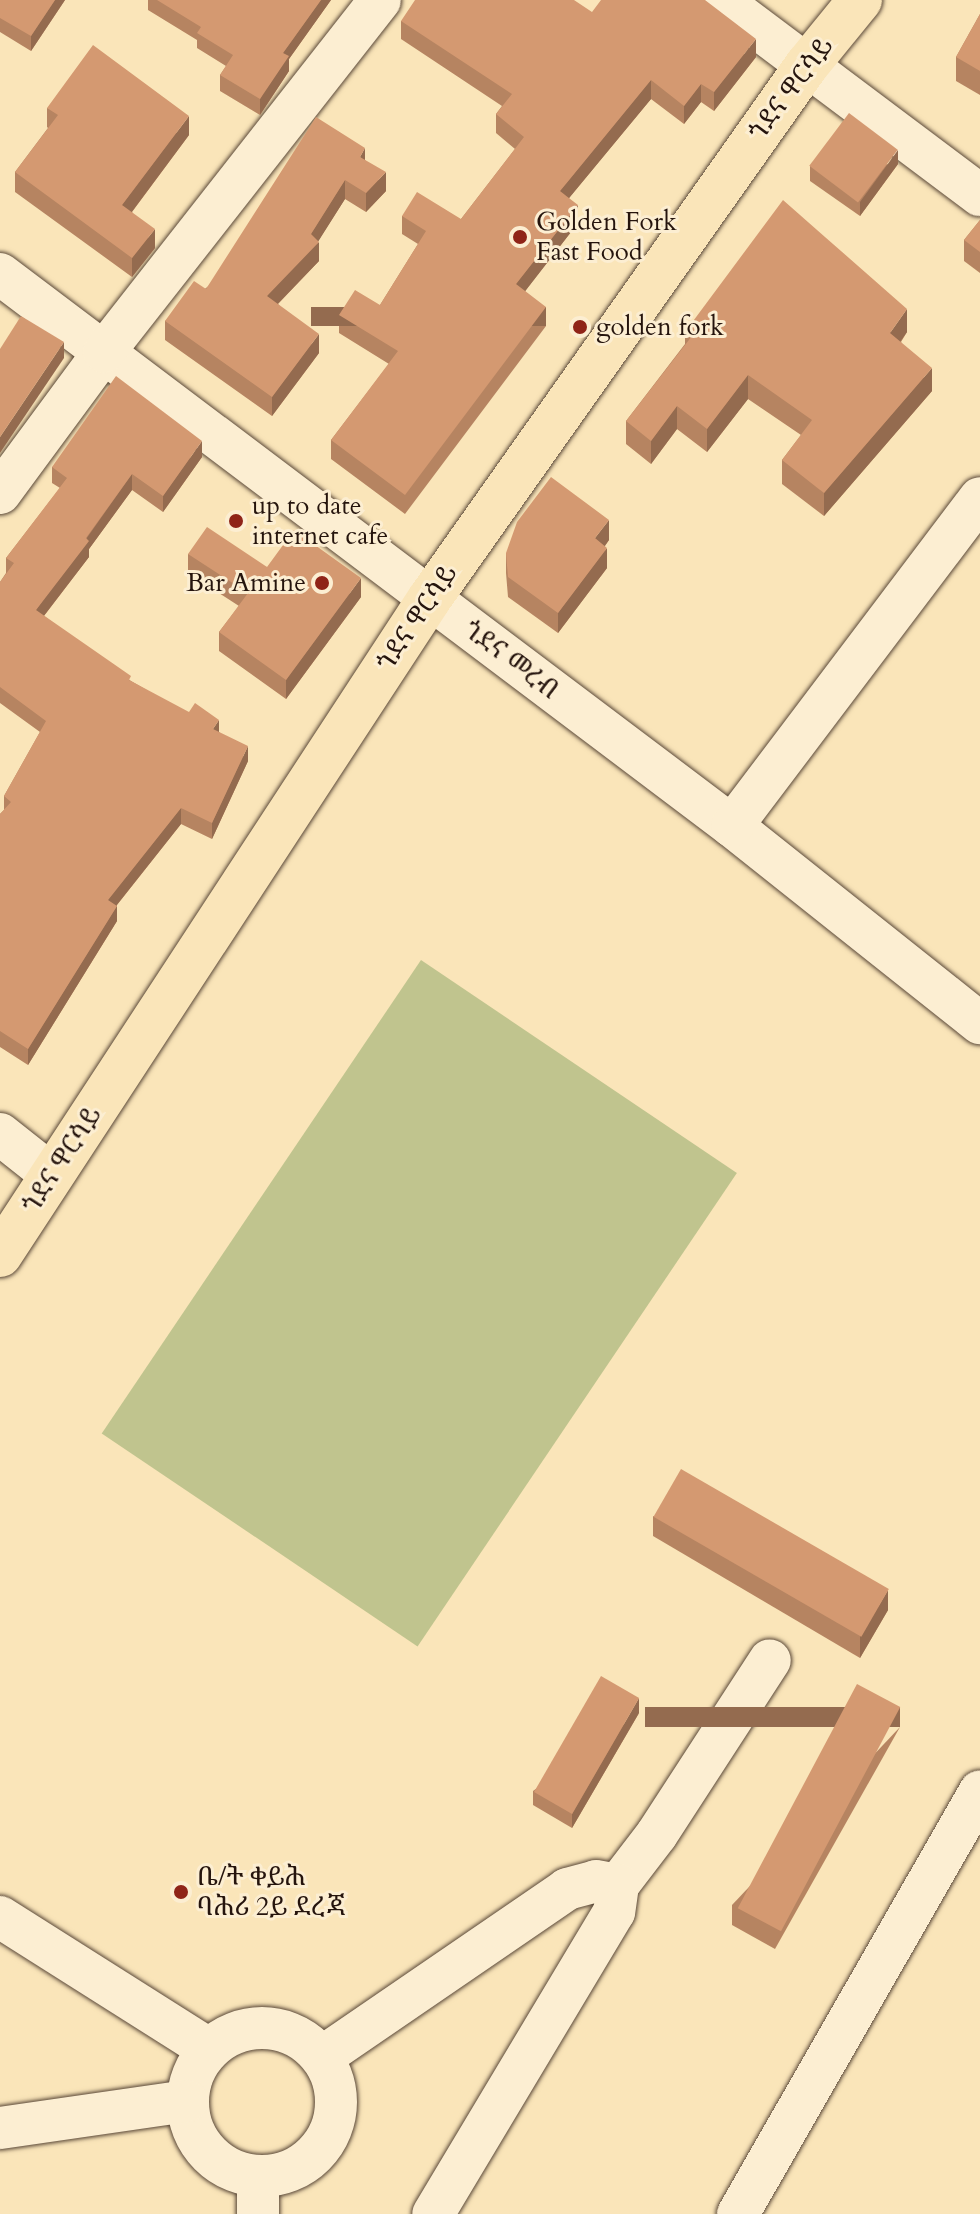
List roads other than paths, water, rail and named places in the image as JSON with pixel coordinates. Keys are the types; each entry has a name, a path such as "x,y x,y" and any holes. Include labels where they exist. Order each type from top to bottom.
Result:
{"main road":[{"name":"ጎደና ዋርሳይ","path":"0,1255 430,598 807,65 860,0"}],"street":[{"path":"0,493 104,352 380,0"},
{"path":"720,0 980,195"},
{"name":"ጎደና መረብ","path":"0,274 732,826 980,1023"},
{"path":"732,826 980,498"},
{"path":"0,1134 52,1175"},
{"path":"433,2214 614,1912 618,1885 657,1834 770,1660"},
{"path":"738,2214 980,1791"},
{"path":"322,2057 567,1889 596,1881 618,1885"},
{"path":"0,1917 207,2048"},
{"path":"262,2027 285,2030 305,2041 322,2057 333,2079 337,2102 327,2137 304,2164 282,2174 258,2195 236,2172 216,2161 200,2144 190,2124 187,2101 191,2078 207,2048 238,2030 262,2027"},
{"path":"0,2128 187,2101"}],"place":[{"name":"Golden Fork Fast Food","path":"520,237"},
{"name":"golden fork","path":"580,327"},
{"name":"up to date internet cafe","path":"236,521"},
{"name":"Bar Amine","path":"322,583"},
{"name":"ቤ/ት ቀይሕ ባሕሪ 2ይ ደረጃ","path":"181,1892"}]}
